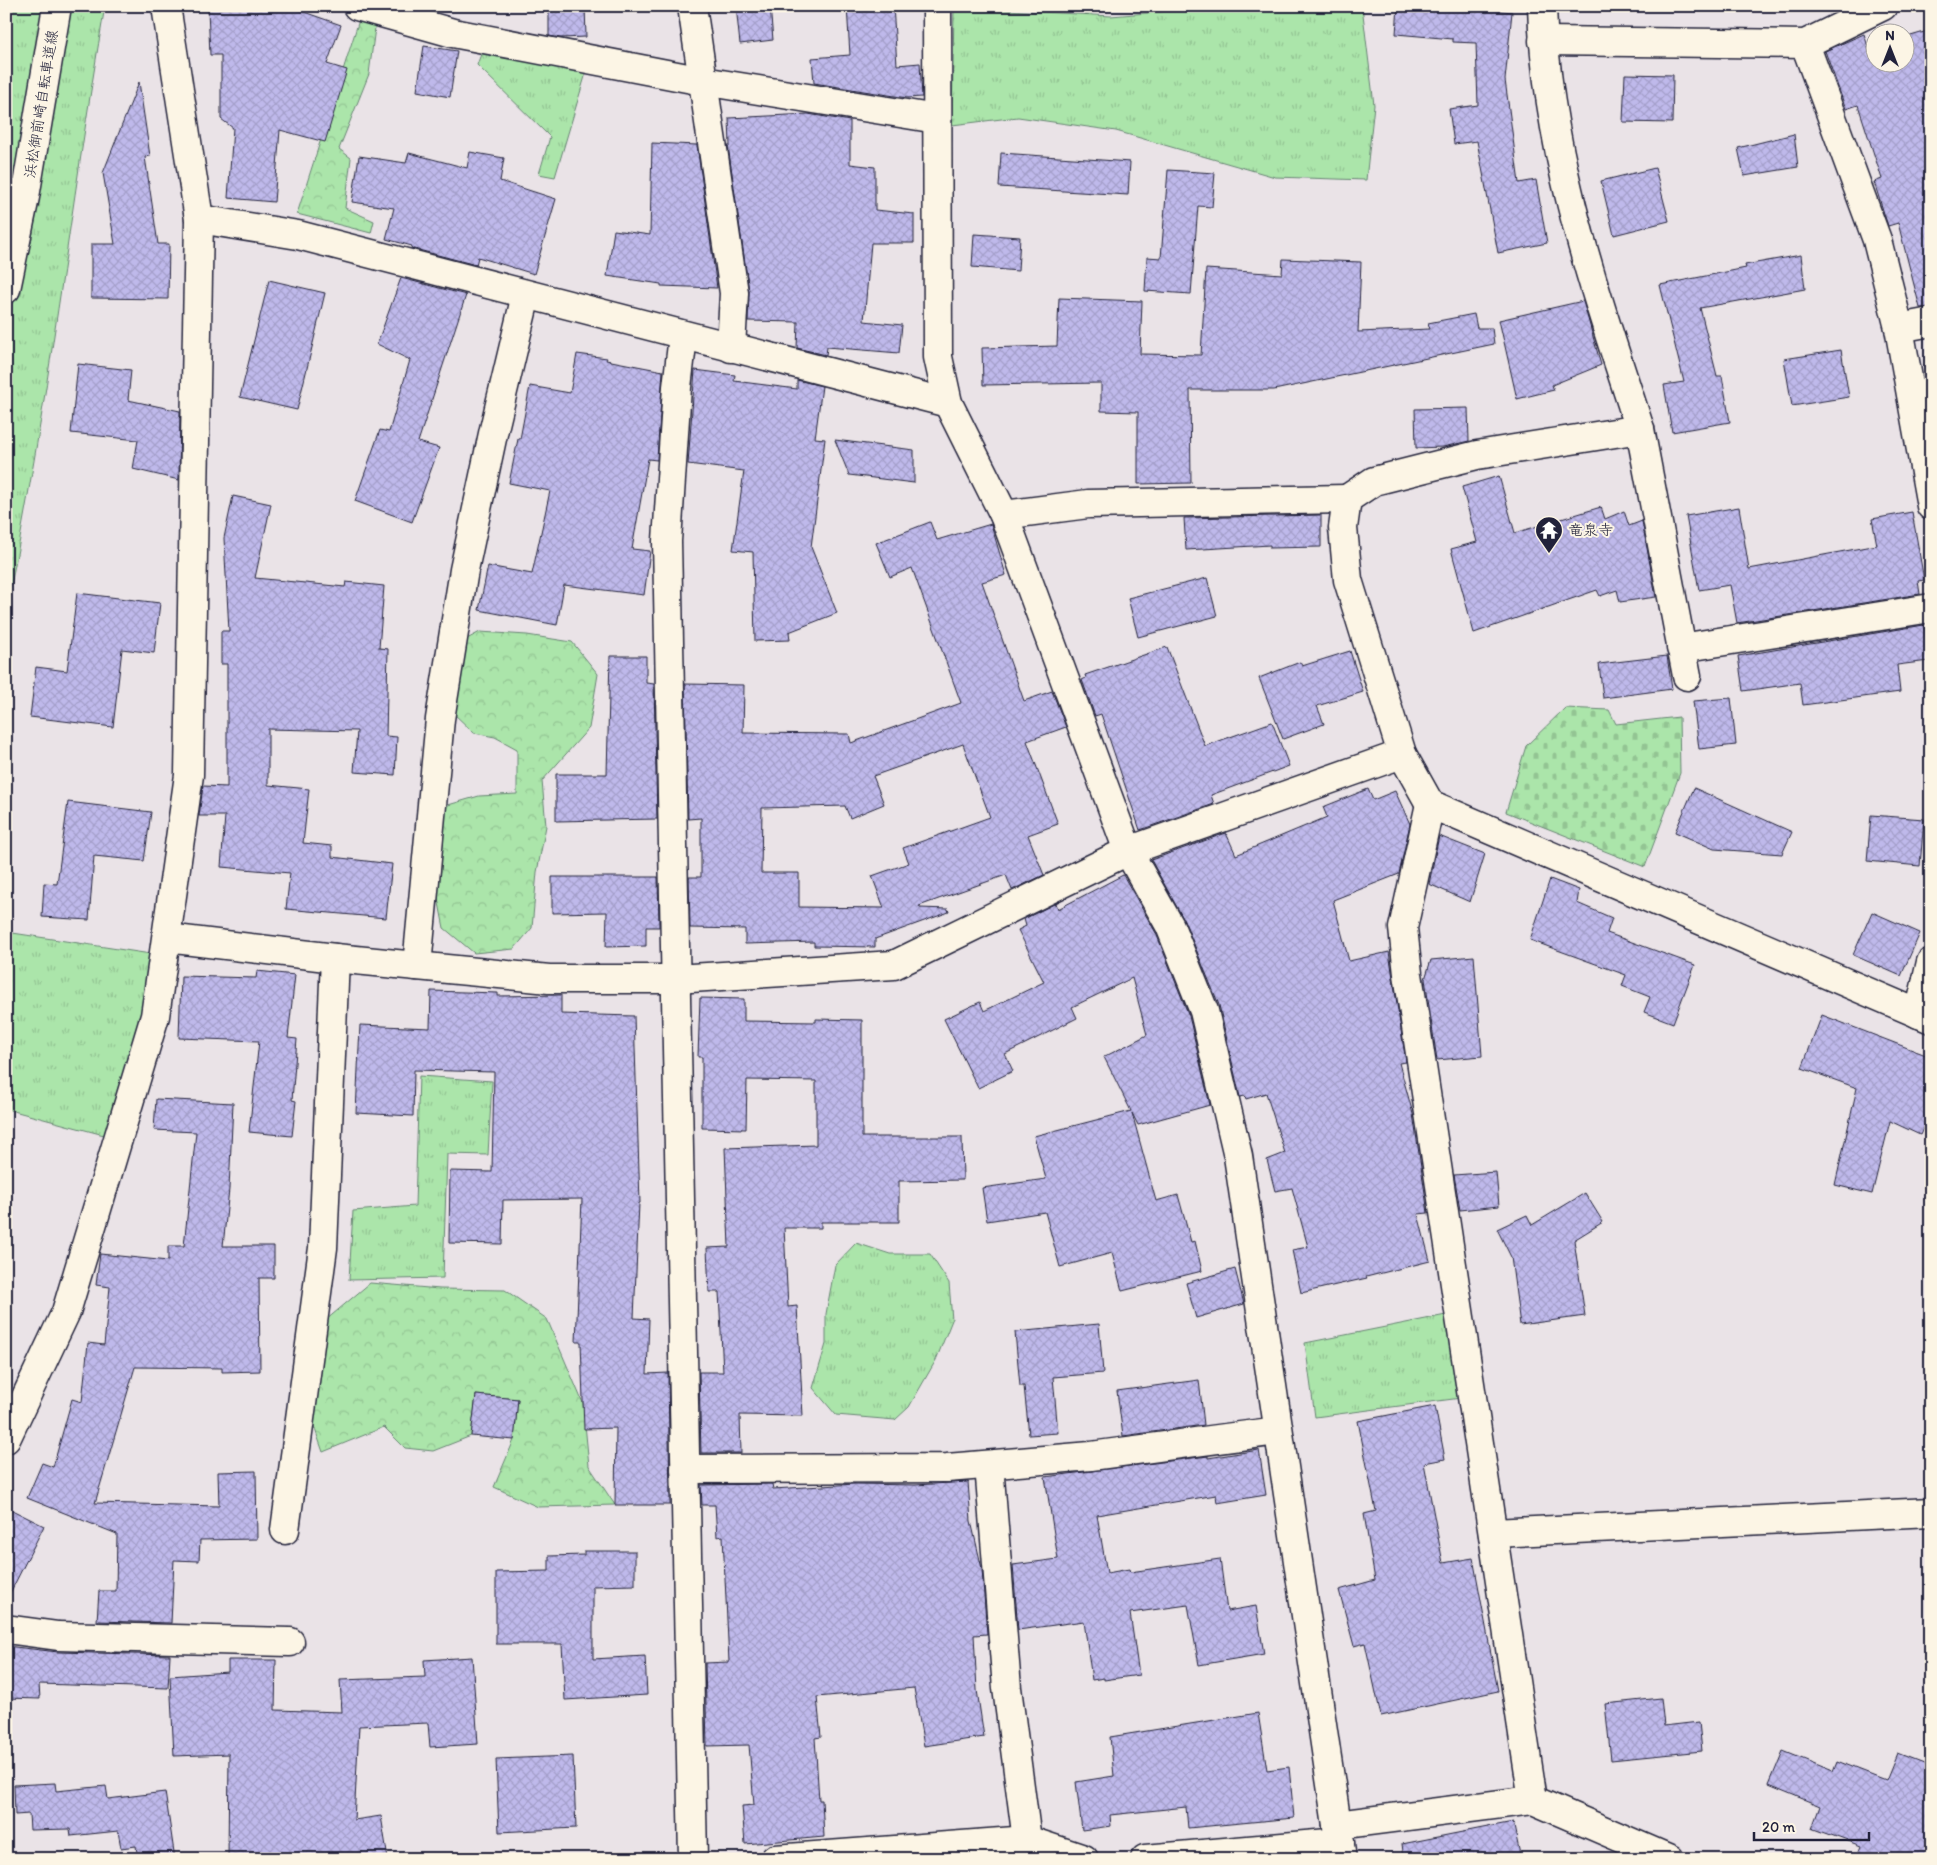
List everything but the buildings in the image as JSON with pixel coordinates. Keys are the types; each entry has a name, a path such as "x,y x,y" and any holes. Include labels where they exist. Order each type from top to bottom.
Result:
{"street":[{"name":"浜松御前崎自転車道線","path":"6,289 25,197 57,6"},
{"path":"6,1439 66,1312 156,1016 189,775 199,219 166,6"},
{"path":"357,6 453,33 703,81 937,120"},
{"path":"692,6 734,293 731,348"},
{"path":"937,6 938,357 948,403 1004,515 1128,851 1170,926 1204,1011 1238,1156 1340,1842"},
{"path":"1542,6 1543,41 1555,132 1586,263 1640,429 1687,676"},
{"path":"1543,41 1805,44 1883,6"},
{"path":"1805,44 1877,240 1899,328 1931,506"},
{"path":"199,219 298,235 948,403"},
{"path":"417,966 440,719 464,570 494,429 526,295"},
{"path":"1899,328 1931,322"},
{"path":"683,336 677,387 667,542 693,1859"},
{"path":"1004,515 1088,504 1347,499 1374,481 1477,455 1640,429"},
{"path":"1347,499 1343,528 1348,580 1402,754 1430,804 1925,1016 1931,962"},
{"path":"1681,648 1931,608"},
{"path":"166,938 335,958 549,979 675,979 894,965 1128,851 1402,754"},
{"path":"1430,804 1403,928 1408,974 1533,1800"},
{"path":"284,1530 323,1248 335,958"},
{"path":"685,1469 946,1468 1091,1456 1278,1431"},
{"path":"989,1464 1007,1688 1027,1840"},
{"path":"1493,1533 1931,1512"},
{"path":"6,1630 58,1636 290,1642"},
{"path":"1145,1859 1340,1842 1533,1800 1670,1859"},
{"path":"775,1859 1027,1840 1084,1859"}],"green space":[{"path":"6,6 105,6 47,384 6,609"},
{"path":"1197,6 1362,6 1374,105 1366,180 1275,177 1116,131 1018,117 952,125 954,7 1111,16 1182,10"},
{"path":"377,12 369,74 339,149 351,158 345,208 374,221 371,233 297,214 360,17"},
{"path":"484,46 586,73 555,177 539,174 550,137 477,65"},
{"path":"480,632 527,635 572,642 598,674 589,728 542,781 546,826 537,872 532,928 514,949 474,953 444,928 434,878 431,810 479,796 517,794 517,749 495,737 474,733 452,712 452,647"},
{"path":"1565,708 1609,710 1616,724 1679,717 1680,773 1645,867 1506,812 1526,746"},
{"path":"6,932 164,956 119,1139 6,1109"},
{"path":"419,1076 492,1081 488,1155 447,1154 443,1278 349,1280 353,1211 415,1206"},
{"path":"856,1243 890,1254 930,1254 949,1283 952,1320 936,1360 909,1407 895,1420 836,1415 813,1388 826,1344 826,1314 835,1265"},
{"path":"370,1283 440,1289 505,1290 547,1319 583,1403 589,1466 615,1505 538,1507 494,1487 514,1440 518,1399 476,1395 471,1436 433,1451 405,1448 384,1427 323,1452 303,1395 326,1320"},
{"path":"1446,1315 1461,1398 1315,1417 1305,1343"}],"place":[{"name":"竜泉寺","path":"1549,554"}]}
